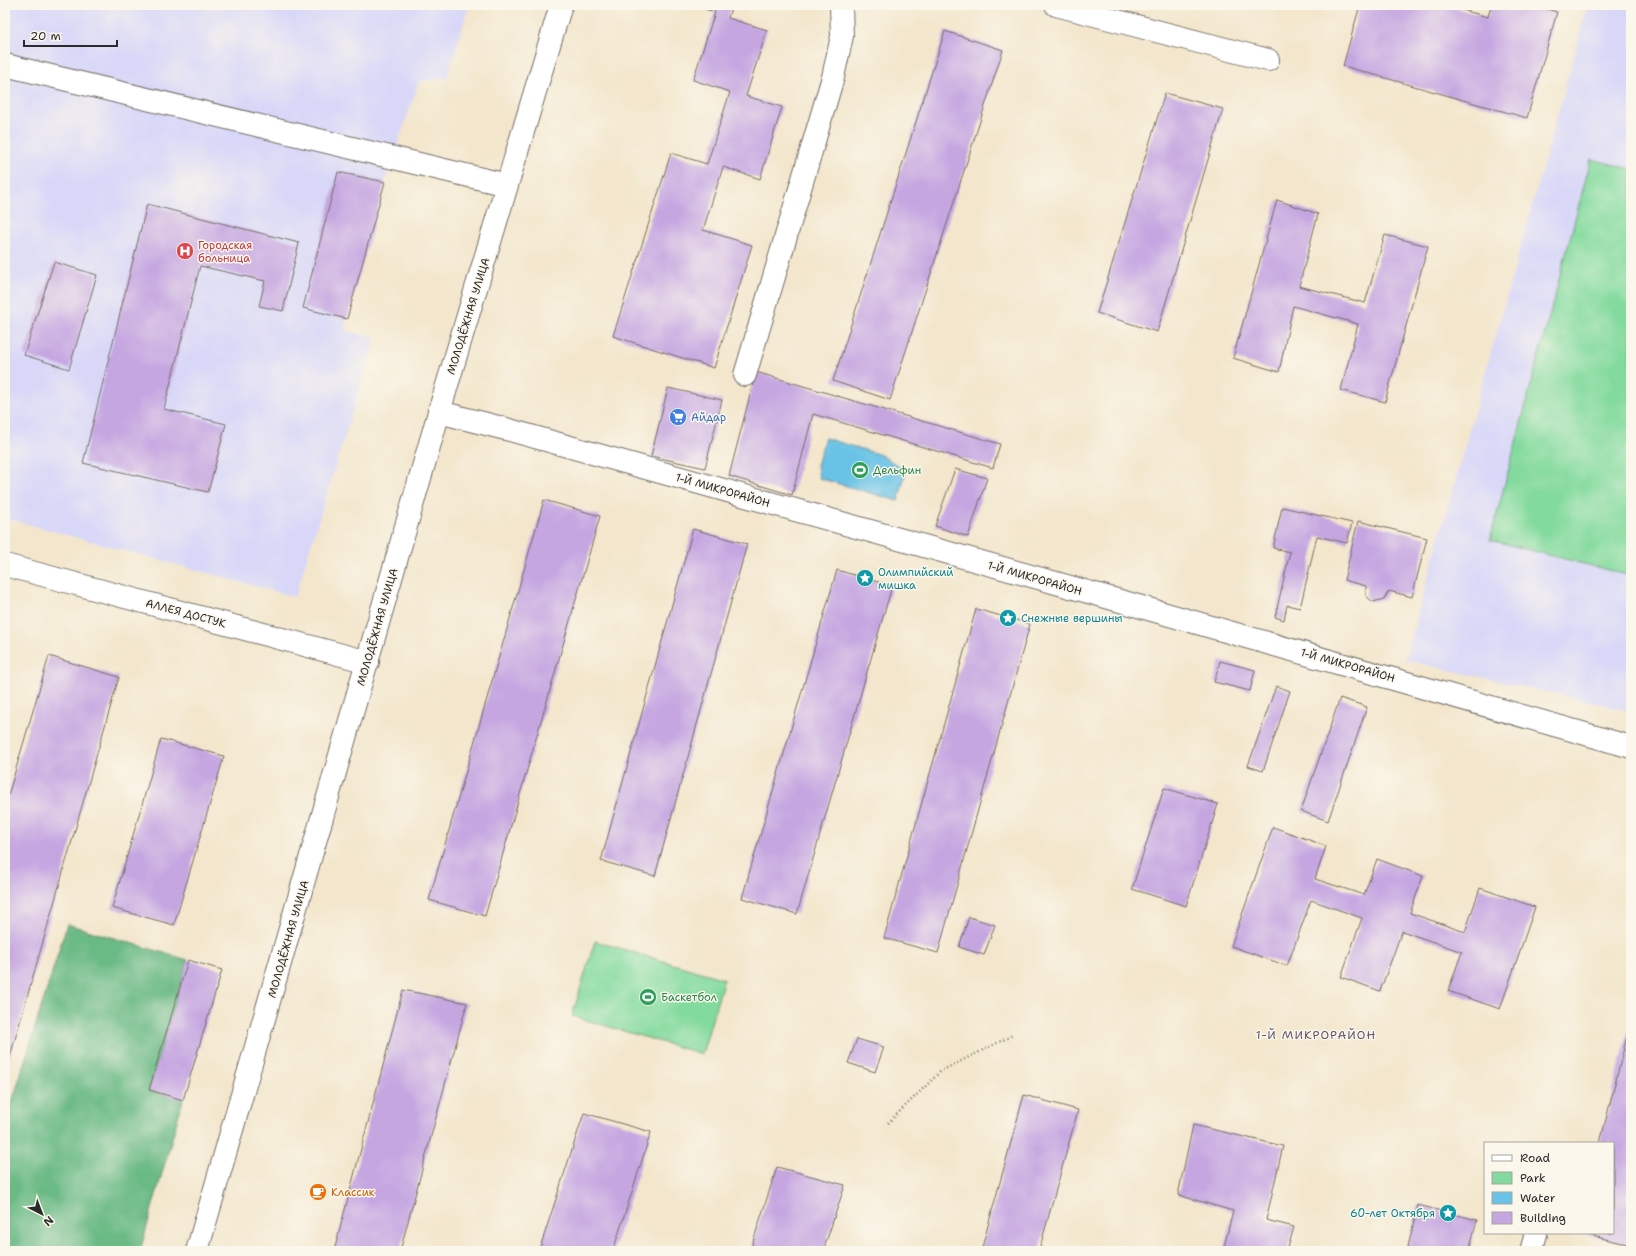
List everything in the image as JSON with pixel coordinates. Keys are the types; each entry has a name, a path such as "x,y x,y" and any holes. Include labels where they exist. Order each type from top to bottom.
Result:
{"street":[{"name":"МОЛОДЁЖНАЯ УЛИЦА","path":"197,1251 439,412 561,5"},
{"path":"745,375 833,77 842,36 841,5"},
{"path":"1056,5 1268,60"},
{"path":"5,65 507,185"},
{"name":"1-Й МИКРОРАЙОН","path":"439,412 1116,601 1330,659 1631,747"},
{"name":"АЛЛЕЯ ДОСТУК","path":"5,565 368,662"}],"path":[{"path":"888,1123 941,1071 1013,1035"}],"shaded area":[{"name":"Городская больница","path":"5,5 469,5 447,78 419,81 385,182 344,330 375,338 295,597 5,518"},
{"path":"1588,5 1631,6 1631,711 1405,660"}],"green space":[{"path":"1591,159 1631,169 1631,576 1490,540"},
{"path":"67,924 188,960 149,1090 183,1100 140,1251 5,1251 5,1125"},
{"name":"Баскетбол","path":"595,941 724,979 702,1054 572,1016"}],"water":[{"name":"Дельфин","path":"825,438 881,455 906,471 898,501 819,478 817,465"}],"building":[{"path":"692,5 732,5 728,18 767,30 746,96 782,107 760,179 723,167 703,230 752,245 714,368 613,336 671,153 707,164 730,92 693,80 715,12"},
{"path":"1360,5 1444,5 1488,17 1491,5 1532,5 1557,12 1527,118 1343,66"},
{"path":"945,31 1003,50 890,400 833,381"},
{"path":"1165,93 1223,109 1157,332 1097,313"},
{"path":"338,172 385,182 347,319 303,308"},
{"path":"1277,200 1318,214 1299,286 1365,303 1385,235 1428,246 1385,402 1341,390 1358,324 1293,306 1279,372 1233,358"},
{"path":"147,204 299,243 283,311 259,306 265,281 200,266 164,409 226,424 208,492 83,463"},
{"path":"54,262 97,275 69,369 24,355"},
{"path":"756,372 1000,444 993,468 813,414 792,495 729,476"},
{"path":"668,388 722,400 705,468 651,456"},
{"path":"955,469 987,478 968,537 935,526"},
{"path":"544,500 600,516 485,916 429,900"},
{"path":"1282,507 1352,523 1347,543 1317,536 1300,608 1287,605 1284,620 1275,617 1290,552 1273,548"},
{"path":"1358,521 1427,538 1412,597 1389,591 1384,599 1373,602 1366,596 1366,586 1344,580"},
{"path":"693,529 747,544 655,876 601,861"},
{"path":"837,570 892,586 797,914 742,898"},
{"path":"976,609 1030,624 938,953 884,938"},
{"path":"49,656 119,677 5,1074 5,806"},
{"path":"1220,661 1255,670 1250,691 1214,682"},
{"path":"1276,686 1290,691 1263,771 1248,766"},
{"path":"1340,698 1367,707 1328,821 1301,811"},
{"path":"161,739 224,756 174,925 112,908"},
{"path":"1164,788 1218,804 1186,906 1132,889"},
{"path":"1273,827 1326,846 1315,879 1364,895 1377,859 1423,876 1410,913 1465,932 1480,888 1535,907 1500,1009 1448,991 1462,952 1402,931 1380,991 1341,977 1362,918 1311,900 1287,966 1231,946"},
{"path":"969,917 995,925 984,955 959,947"},
{"path":"188,960 222,970 183,1100 149,1090"},
{"path":"403,990 467,1003 400,1251 334,1251"},
{"path":"1631,1020 1631,1245 1584,1234 1614,1234 1614,1142 1600,1142"},
{"path":"857,1039 884,1047 875,1072 848,1063"},
{"path":"1024,1095 1078,1110 1039,1251 981,1251"},
{"path":"584,1113 651,1132 613,1251 539,1251"},
{"path":"1193,1125 1283,1146 1266,1220 1294,1227 1287,1251 1223,1251 1233,1211 1178,1195"},
{"path":"777,1167 845,1185 823,1251 750,1251"},
{"path":"1418,1205 1477,1220 1469,1251 1407,1251"}],"place":[{"name":"Городская больница","path":"185,251"},
{"name":"Айдар","path":"678,417"},
{"name":"Дельфин","path":"860,470"},
{"name":"Олимпийский мишка","path":"865,578"},
{"name":"Снежные вершины","path":"1008,618"},
{"name":"Баскетбол","path":"648,997"},
{"name":"Классик","path":"318,1192"},
{"name":"60-лет Октября","path":"1448,1213"}],"district":[{"name":"1-Й МИКРОРАЙОН","path":"1316,1035"}]}
